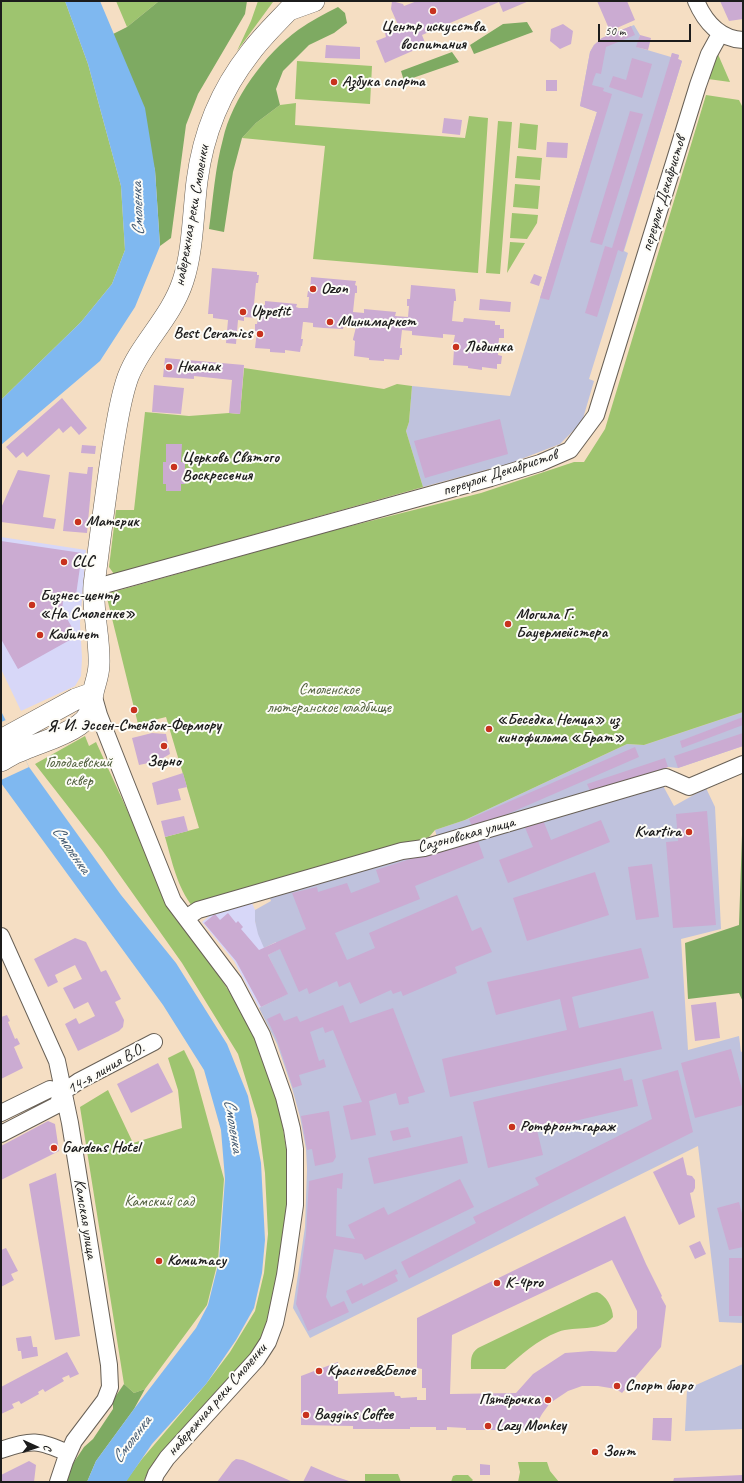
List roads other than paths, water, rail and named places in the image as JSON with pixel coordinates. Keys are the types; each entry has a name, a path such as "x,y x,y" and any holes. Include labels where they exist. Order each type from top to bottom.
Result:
{"main road":[{"path":"293,6 314,1"},
{"name":"набережная реки Смоленки","path":"93,693 97,682 99,664 93,601 94,584 109,471 122,394 135,362 169,312 178,296 184,280 201,157 217,106 249,54 268,31 293,6"},
{"path":"1,760 11,741 76,699 93,693"}],"street":[{"path":"696,1 709,23 720,34 734,40 743,40"},
{"name":"переулок Декабристов","path":"94,584 104,585 491,478 540,464 570,450 596,415 698,86 709,54 720,34"},
{"name":"набережная реки Смоленки","path":"93,693 99,715 173,901 234,982 262,1035 284,1096 293,1135 296,1172 295,1206 286,1275 275,1323 268,1342 257,1359 167,1458 156,1474 153,1482"},
{"name":"Сазоновская улица","path":"186,918 198,910 402,851 424,848 666,777 689,788 743,764"},
{"name":"Камская улица","path":"1,936 57,1061 70,1124 109,1365 110,1387 105,1400 74,1441 68,1453"},
{"name":"14-я линия В.О.","path":"1,1134 57,1105 63,1092 79,1080 154,1042"},
{"path":"1,1113 50,1089 63,1092"},
{"path":"1,1450 17,1444 32,1442 44,1443 68,1453 58,1482"}],"water":[{"name":"Смоленка","path":"65,1 100,1 145,108 155,170 160,246 135,307 100,361 1,445 1,400 81,322 112,284 125,250 121,186 88,64"},
{"name":"Смоленка","path":"1,711 29,767 121,895 176,963 227,1044 248,1096 261,1163 265,1240 262,1273 254,1308 236,1340 206,1384 152,1444 126,1482 87,1482 96,1461 196,1328 208,1305 219,1261 225,1179 221,1130 204,1070 163,1005 1,783"}],"place":[{"name":"Центр искусства воспитания","path":"433,11"},
{"name":"Азбука спорта","path":"334,82"},
{"name":"Ozon","path":"313,289"},
{"name":"Uppetit","path":"243,312"},
{"name":"Минимаркет","path":"330,322"},
{"name":"Best Ceramics","path":"260,334"},
{"name":"Льдинка","path":"456,347"},
{"name":"Нканак","path":"169,367"},
{"name":"Церковь Святого Воскресения","path":"174,467"},
{"name":"Материк","path":"78,522"},
{"name":"CLC","path":"64,562"},
{"name":"Бизнес-центр «На Смоленке»","path":"32,605"},
{"name":"Могила Г. Бауермейстера","path":"508,624"},
{"name":"Кабинет","path":"40,635"},
{"name":"Я. И. Эссен-Стенбок-Фермору","path":"134,710"},
{"name":"«Беседка Немца» из кинофильма «Брат»","path":"489,729"},
{"name":"Зерно","path":"164,746"},
{"name":"Kvartira","path":"689,832"},
{"name":"Ротфронтгараж","path":"512,1127"},
{"name":"Gardens Hotel","path":"54,1148"},
{"name":"Комитасу","path":"159,1261"},
{"name":"K-4pro","path":"497,1283"},
{"name":"Красное&Белое","path":"319,1371"},
{"name":"Спорт бюро","path":"617,1386"},
{"name":"Пятёрочка","path":"548,1400"},
{"name":"Baggins Coffee","path":"306,1415"},
{"name":"Lazy Monkey","path":"488,1426"},
{"name":"Зонт","path":"595,1452"}],"park label":[{"name":"Смоленское лютеранское кладбище","path":"329,699"},
{"name":"Голодаевский сквер","path":"79,772"},
{"name":"Камский сад","path":"159,1202"}]}
